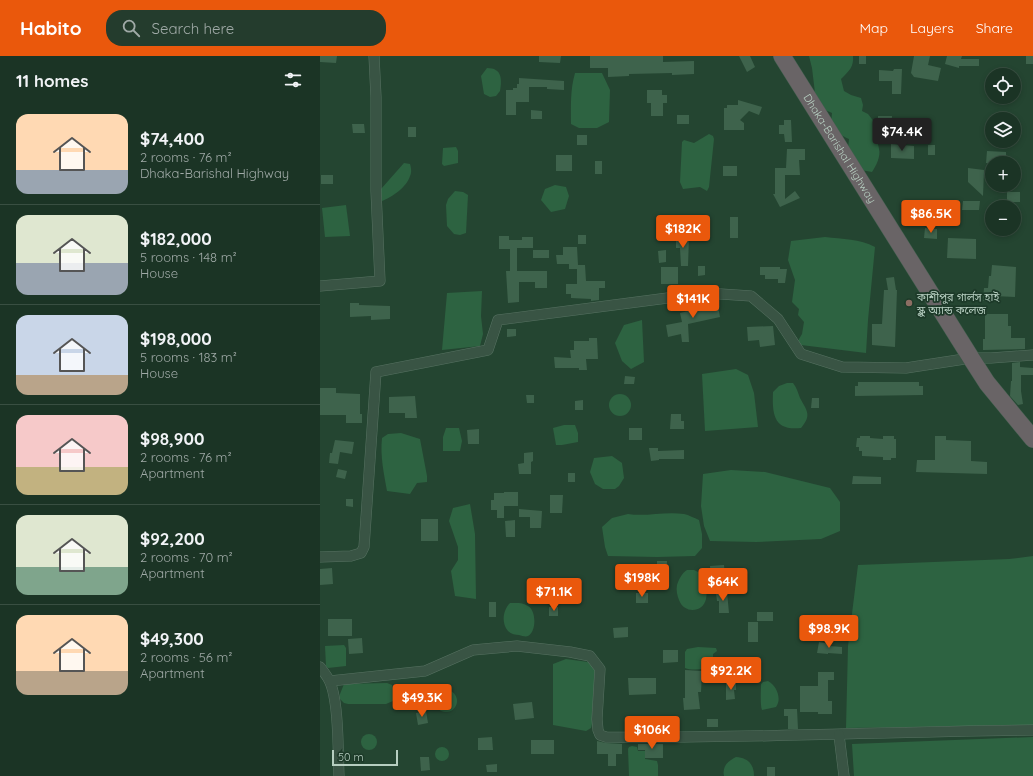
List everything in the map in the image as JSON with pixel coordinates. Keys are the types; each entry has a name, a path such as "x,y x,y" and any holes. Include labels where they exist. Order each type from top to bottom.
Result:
{"highway":[{"name":"Dhaka-Barishal Highway","path":"782,56 987,383 1033,439"}],"street":[{"path":"320,286 380,281 376,191 376,97 374,56"},
{"path":"320,558 351,556 361,552 364,547 376,372 488,350 498,320 706,293 751,296 778,319 801,354 842,367 906,368 971,358 1033,355"},
{"path":"330,681 425,671 473,650 517,646 570,652 590,656 600,669 596,719 600,735 606,737 839,735 1033,730"},
{"path":"320,667 330,681 336,714 339,776"},
{"path":"839,735 844,776"}],"shaded area":[{"path":"809,56 853,56 852,66 841,79 844,91 861,98 863,105 862,111 868,114 878,127 876,135 879,158 872,172 861,170 848,148 849,139 837,132 833,126 832,113 821,108 815,93"},
{"path":"487,68 496,70 501,78 500,91 496,96 490,97 484,94 481,76"},
{"path":"575,73 602,73 610,90 609,122 597,128 579,128 571,124 573,79"},
{"path":"709,134 713,136 714,139 709,187 707,191 700,187 683,189 680,182 682,142 684,140 694,143"},
{"path":"456,147 458,151 458,163 444,166 442,164 443,148"},
{"path":"404,163 410,164 411,170 406,184 399,191 382,201 379,195 381,189"},
{"path":"555,185 566,187 569,196 565,209 551,212 541,200 545,189"},
{"path":"455,191 463,192 468,195 466,233 460,235 454,234 447,226 446,205 448,199"},
{"path":"346,205 350,236 325,237 322,208"},
{"path":"825,237 857,241 875,247 866,353 801,345 798,343 802,334 804,322 798,315 799,309 792,302 795,280 788,260 791,241"},
{"path":"482,291 481,316 483,334 480,346 442,350 447,293"},
{"path":"642,320 644,362 631,369 622,361 615,343 624,325"},
{"path":"736,369 748,375 754,393 758,427 705,431 702,374"},
{"path":"787,383 793,383 807,413 806,420 801,428 785,427 776,420 774,414 773,392 779,386"},
{"path":"620,394 628,397 631,405 628,413 620,416 612,413 609,405 612,397"},
{"path":"564,425 575,425 578,433 578,442 556,445 553,428"},
{"path":"446,428 459,428 462,441 460,451 443,451 443,437"},
{"path":"401,433 420,439 427,476 427,482 417,483 410,494 387,491 384,472 382,438 388,434"},
{"path":"612,456 622,463 624,478 615,489 603,489 595,484 590,472 594,458"},
{"path":"731,470 765,472 830,488 840,502 840,531 821,539 756,542 710,541 704,526 701,506 703,474"},
{"path":"470,504 475,534 476,599 455,596 451,571 458,560 458,547 449,521 453,508"},
{"path":"628,514 686,514 699,520 702,534 702,548 695,556 608,556 602,527 612,518"},
{"path":"1033,556 1033,725 846,728 848,646 858,565 1009,559"},
{"path":"687,570 694,570 702,574 707,592 704,604 693,610 689,610 681,605 677,591 677,585 681,576"},
{"path":"510,603 524,604 531,608 534,616 534,625 533,630 528,636 512,634 506,628 504,624 504,613"},
{"path":"344,645 346,648 346,666 328,668 326,666 325,646"},
{"path":"698,647 716,648 717,651 713,654 716,665 714,667 695,670 685,668 685,652 687,649"},
{"path":"566,659 588,662 595,668 593,720 591,728 586,731 553,725 553,664"},
{"path":"768,681 776,689 779,700 776,707 762,710 761,684"},
{"path":"387,683 392,685 394,691 393,701 386,704 348,704 344,703 340,699 340,694 344,684"},
{"path":"446,690 454,693 457,701 454,709 446,712 438,709 435,701 438,693"},
{"path":"366,734 372,734 377,739 375,748 372,750 366,750 361,745 361,739"},
{"path":"1033,737 1033,776 854,776 852,744"},
{"path":"632,746 637,747 638,751 645,751 645,759 657,761 658,776 629,776 628,749"},
{"path":"439,747 445,747 449,751 449,757 445,761 439,761 435,757 435,751"},
{"path":"736,757 750,762 753,768 754,776 724,776 726,764"}],"building":[{"path":"320,56 337,56 336,63 320,62"},
{"path":"539,56 561,56 560,63 539,62"},
{"path":"590,56 663,56 663,62 694,61 694,74 629,74 629,76 608,77 608,68 590,68"},
{"path":"739,56 750,56 755,67 747,72"},
{"path":"859,56 866,56 866,64 859,64"},
{"path":"914,56 930,56 928,65 941,68 938,81 914,77 911,73"},
{"path":"947,56 962,56 961,59 979,59 979,66 959,66 959,68 945,64"},
{"path":"1026,56 1033,56 1033,64 1026,64"},
{"path":"894,69 902,69 901,94 892,94 892,81 879,81 879,70 893,71"},
{"path":"519,78 564,81 564,90 547,89 547,87 529,87 529,102 516,102 516,115 506,115 506,90 513,90 513,88 517,88"},
{"path":"647,90 662,90 662,95 667,95 667,103 663,103 663,116 651,116 651,103 647,103"},
{"path":"738,100 762,107 759,115 749,111 740,120 744,123 744,130 724,130 724,108 727,108 727,105 738,105"},
{"path":"531,110 542,111 542,119 531,119"},
{"path":"677,115 689,115 689,124 677,124"},
{"path":"878,116 892,116 891,132 893,132 893,141 879,140 880,124 878,124"},
{"path":"784,120 791,120 792,142 785,142 784,134 779,134 779,125 784,125"},
{"path":"352,124 364,124 365,133 353,133"},
{"path":"408,127 416,127 416,137 408,137"},
{"path":"577,135 587,135 587,145 577,145"},
{"path":"891,144 914,146 914,159 891,158"},
{"path":"928,145 935,145 935,155 928,155"},
{"path":"787,149 805,149 805,160 799,160 800,175 785,175 785,199 795,191 800,198 780,207 773,194 775,194 775,168 786,168"},
{"path":"987,151 1006,152 1006,156 987,156"},
{"path":"556,155 572,155 572,171 556,171"},
{"path":"595,161 602,161 602,174 595,174"},
{"path":"723,166 737,166 737,176 723,176"},
{"path":"968,168 984,170 983,196 968,182"},
{"path":"321,175 333,175 333,184 321,184"},
{"path":"1007,192 1020,192 1020,200 1007,200"},
{"path":"963,201 980,201 979,210 962,210"},
{"path":"730,217 738,217 738,238 730,238"},
{"path":"925,228 937,229 937,239 924,238"},
{"path":"578,235 586,235 586,244 578,244"},
{"path":"499,236 509,236 509,240 522,240 522,237 533,237 533,248 517,248 517,271 547,271 547,288 535,288 535,282 519,282 519,302 508,303 506,271 510,271 510,249 499,249"},
{"path":"676,236 689,237 688,266 681,266 680,248 676,248"},
{"path":"948,238 976,239 976,259 947,258"},
{"path":"563,247 577,247 578,265 585,265 586,281 605,281 605,288 599,288 599,300 591,301 591,299 571,298 571,294 566,294 566,284 577,284 577,269 569,269 569,264 557,264 556,255 563,255"},
{"path":"533,250 549,250 549,258 533,258"},
{"path":"666,250 666,262 659,263 658,251"},
{"path":"992,265 1016,267 1015,297 994,296 994,301 983,301 984,288 988,288"},
{"path":"698,266 705,266 705,275 698,276"},
{"path":"661,267 678,267 678,284 661,284"},
{"path":"760,267 780,267 780,269 787,269 785,283 778,283 778,279 765,279 765,275 760,275"},
{"path":"894,277 897,290 895,347 872,345 872,324 882,324 884,290 888,290 886,278"},
{"path":"717,301 720,317 688,324 689,342 682,342 681,334 668,337 666,325 682,322 680,313 697,309 696,305"},
{"path":"350,303 359,303 359,305 390,306 390,319 371,320 371,316 350,317"},
{"path":"985,314 1008,314 1008,326 1011,326 1011,338 1025,338 1025,349 983,350 983,339 985,339"},
{"path":"773,326 775,345 760,347 759,340 748,341 747,327"},
{"path":"507,329 516,329 516,336 507,337"},
{"path":"589,338 597,338 598,359 586,359 587,370 579,370 579,368 555,368 554,357 571,358 570,350 574,350 574,341 589,341"},
{"path":"1020,362 1020,367 1033,368 1033,375 1021,375 1023,404 1018,405 1010,396 1012,363"},
{"path":"625,376 635,377 634,384 624,384"},
{"path":"858,382 919,382 919,386 923,386 923,395 855,396 855,386 858,386"},
{"path":"320,388 336,388 336,393 360,394 360,414 362,414 362,423 346,423 346,415 320,415"},
{"path":"526,395 534,395 534,403 527,403"},
{"path":"415,396 417,418 405,418 405,413 389,413 389,397"},
{"path":"812,398 819,398 819,408 811,408"},
{"path":"583,400 583,410 575,410 575,401"},
{"path":"671,414 681,414 681,421 684,421 684,429 670,429"},
{"path":"629,428 642,428 642,440 629,440"},
{"path":"479,429 479,444 468,444 467,430"},
{"path":"860,436 870,436 870,438 883,439 883,436 894,436 894,439 896,439 896,458 891,458 891,460 883,460 883,457 862,456 862,451 859,451 859,447 856,447 857,438 860,438"},
{"path":"935,436 946,436 946,440 971,441 971,461 987,462 987,474 916,472 917,460 935,460"},
{"path":"335,440 354,442 352,454 340,452 338,464 329,463 330,453 332,453"},
{"path":"649,448 658,448 658,451 684,450 684,459 659,459 651,461"},
{"path":"533,452 531,474 519,474 518,464 524,463 524,453"},
{"path":"338,469 347,471 345,479 336,477"},
{"path":"568,473 575,473 575,482 568,482"},
{"path":"853,476 881,477 881,484 852,484"},
{"path":"518,492 518,506 504,506 504,518 497,518 497,510 491,510 491,500 494,500 494,493"},
{"path":"550,495 563,495 562,513 550,513"},
{"path":"346,499 353,499 353,507 346,506"},
{"path":"519,509 542,511 541,528 530,528 530,517 519,517"},
{"path":"421,519 438,519 438,541 421,541"},
{"path":"515,520 515,537 506,537 505,521"},
{"path":"657,561 667,561 666,577 657,577"},
{"path":"724,565 725,576 711,578 710,566"},
{"path":"332,568 333,584 320,585 320,569"},
{"path":"727,592 729,613 719,613 719,601 717,601 716,593"},
{"path":"636,593 648,593 648,603 636,603"},
{"path":"489,602 496,602 496,617 489,617"},
{"path":"549,607 558,607 558,616 549,616"},
{"path":"757,612 773,612 773,621 757,621"},
{"path":"328,619 352,619 352,636 328,636"},
{"path":"748,622 758,622 758,642 748,642"},
{"path":"628,627 628,637 614,638 613,628"},
{"path":"362,638 363,653 349,654 348,639"},
{"path":"819,642 830,644 829,646 842,647 842,654 817,653"},
{"path":"663,650 678,650 678,662 663,663"},
{"path":"685,670 702,671 701,692 698,692 700,709 684,710 683,698 685,698"},
{"path":"818,672 834,672 834,680 828,680 828,701 832,701 832,714 800,712 800,686 818,686"},
{"path":"628,678 656,678 656,694 629,695"},
{"path":"726,683 736,683 736,690 734,690 735,699 726,700"},
{"path":"532,702 534,718 515,720 513,704"},
{"path":"784,709 797,709 798,729 788,729 788,716 784,716"},
{"path":"426,711 428,723 418,725 416,713"},
{"path":"707,719 718,719 718,727 707,727"},
{"path":"492,737 493,750 478,750 478,738"},
{"path":"531,740 554,740 554,754 531,754"},
{"path":"597,741 622,744 622,754 616,754 616,766 608,766 608,754 597,754"},
{"path":"638,744 663,744 663,758 645,758 645,750 638,750"},
{"path":"420,757 429,757 430,770 421,771"},
{"path":"497,764 497,772 487,772 486,765"},
{"path":"767,767 775,767 775,776 767,776"}],"place":[{"name":"কাশীপুর গার্লস হাই স্কুল অ্যান্ড কলেজ","path":"909,303"}]}
